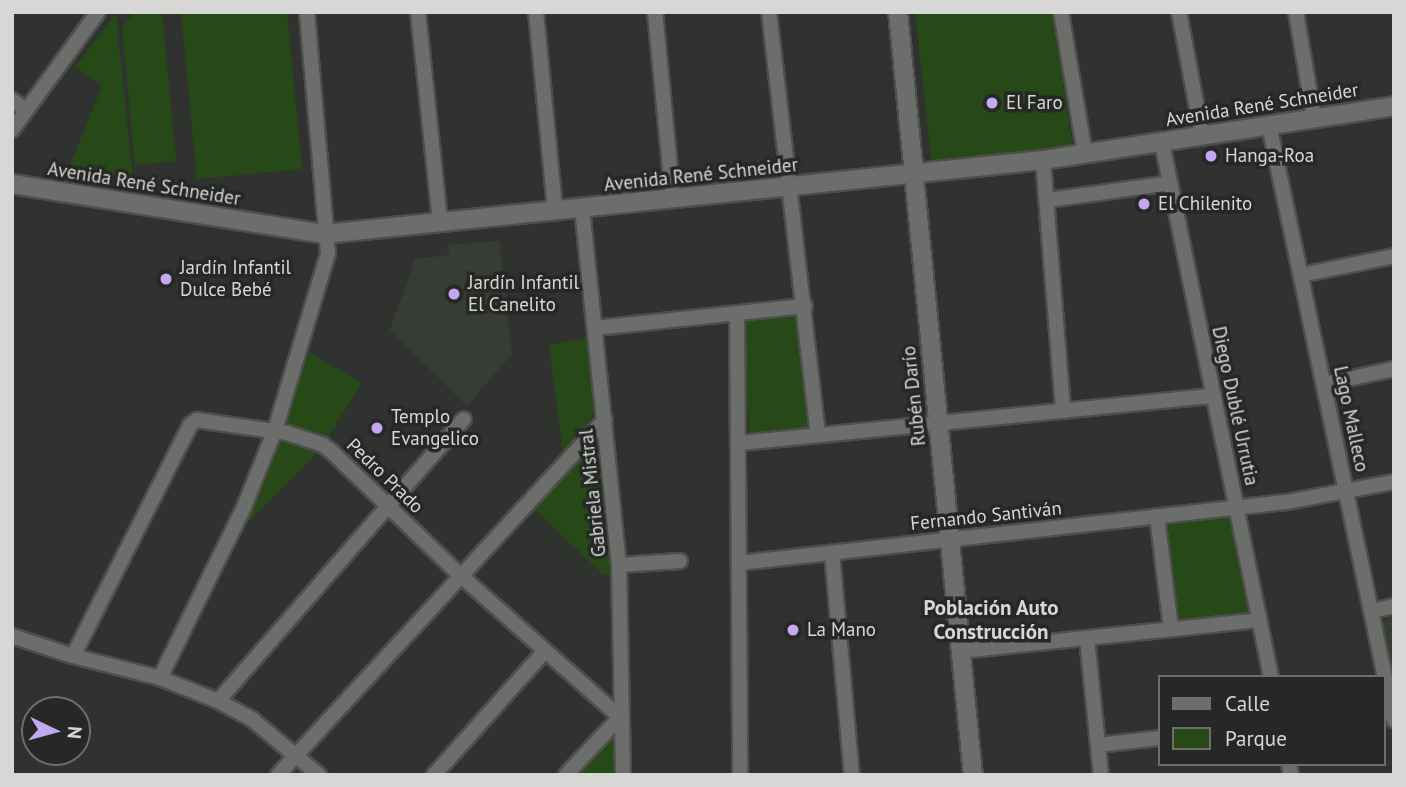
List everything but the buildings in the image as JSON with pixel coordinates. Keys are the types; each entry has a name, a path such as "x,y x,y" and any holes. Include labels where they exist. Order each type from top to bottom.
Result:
{"main road":[{"name":"Rubén Darío","path":"898,12 973,775"},
{"name":"Avenida René Schneider","path":"12,184 326,234 1043,160 1394,106"}],"street":[{"path":"12,130 99,12"},
{"path":"160,678 244,507 275,430 328,253 307,12"},
{"path":"418,12 440,223"},
{"path":"536,12 555,211"},
{"path":"655,12 673,199"},
{"path":"769,12 818,434"},
{"path":"1062,12 1085,154"},
{"path":"1179,12 1202,135"},
{"path":"1296,12 1314,118"},
{"path":"12,100 26,110"},
{"name":"Lago Malleco","path":"1269,125 1385,675"},
{"name":"Diego Dublé Urrutia","path":"1162,142 1271,675"},
{"path":"1043,160 1063,411"},
{"path":"1048,200 1170,183"},
{"name":"Gabriela Mistral","path":"582,208 619,565 622,775"},
{"path":"1301,275 1394,256"},
{"path":"595,328 805,306"},
{"path":"737,313 740,443 740,775"},
{"path":"1324,384 1394,369"},
{"path":"740,443 1214,396"},
{"path":"218,701 389,509 464,419"},
{"path":"278,775 605,419"},
{"name":"Pedro Prado","path":"73,656 190,425 197,420 275,430 323,444 460,575 620,717"},
{"name":"Fernando Santiván","path":"739,563 1236,508 1394,482"},
{"path":"1157,516 1171,629"},
{"path":"832,553 852,775"},
{"path":"619,565 680,561"},
{"path":"1372,611 1394,606"},
{"path":"960,651 1259,620"},
{"path":"12,636 73,656 160,678 218,701 253,720 319,775"},
{"path":"1087,638 1101,775"},
{"path":"434,775 544,652"},
{"name":"Lago Malleco","path":"1385,675 1394,720"},
{"path":"566,775 620,717"},
{"path":"1098,745 1158,738"}],"shaded area":[{"name":"Jardín Infantil El Canelito","path":"499,241 512,354 467,406 390,330 415,259 449,255 448,245"},
{"path":"1394,615 1394,674 1383,622"}],"green space":[{"path":"135,12 162,12 176,161 135,165 122,27"},
{"path":"181,12 287,12 302,169 197,179"},
{"path":"915,12 1052,12 1073,150 932,166"},
{"path":"116,14 132,171 129,178 68,170 102,86 75,67"},
{"path":"801,314 813,430 749,436 743,320"},
{"path":"586,338 594,412 563,453 549,345"},
{"path":"309,352 362,383 319,451 249,521 246,518 286,421"},
{"path":"593,444 602,448 613,575 603,574 534,509"},
{"path":"1230,515 1250,613 1176,621 1163,525"},
{"path":"606,737 614,740 614,775 573,775"}],"place":[{"name":"El Faro","path":"992,103"},
{"name":"Hanga-Roa","path":"1211,156"},
{"name":"El Chilenito","path":"1144,204"},
{"name":"Jardín Infantil Dulce Bebé","path":"166,279"},
{"name":"Jardín Infantil El Canelito","path":"454,294"},
{"name":"Templo Evangelico","path":"377,428"},
{"name":"La Mano","path":"793,630"}],"district":[{"name":"Población Auto Construcción","path":"991,620"}]}
